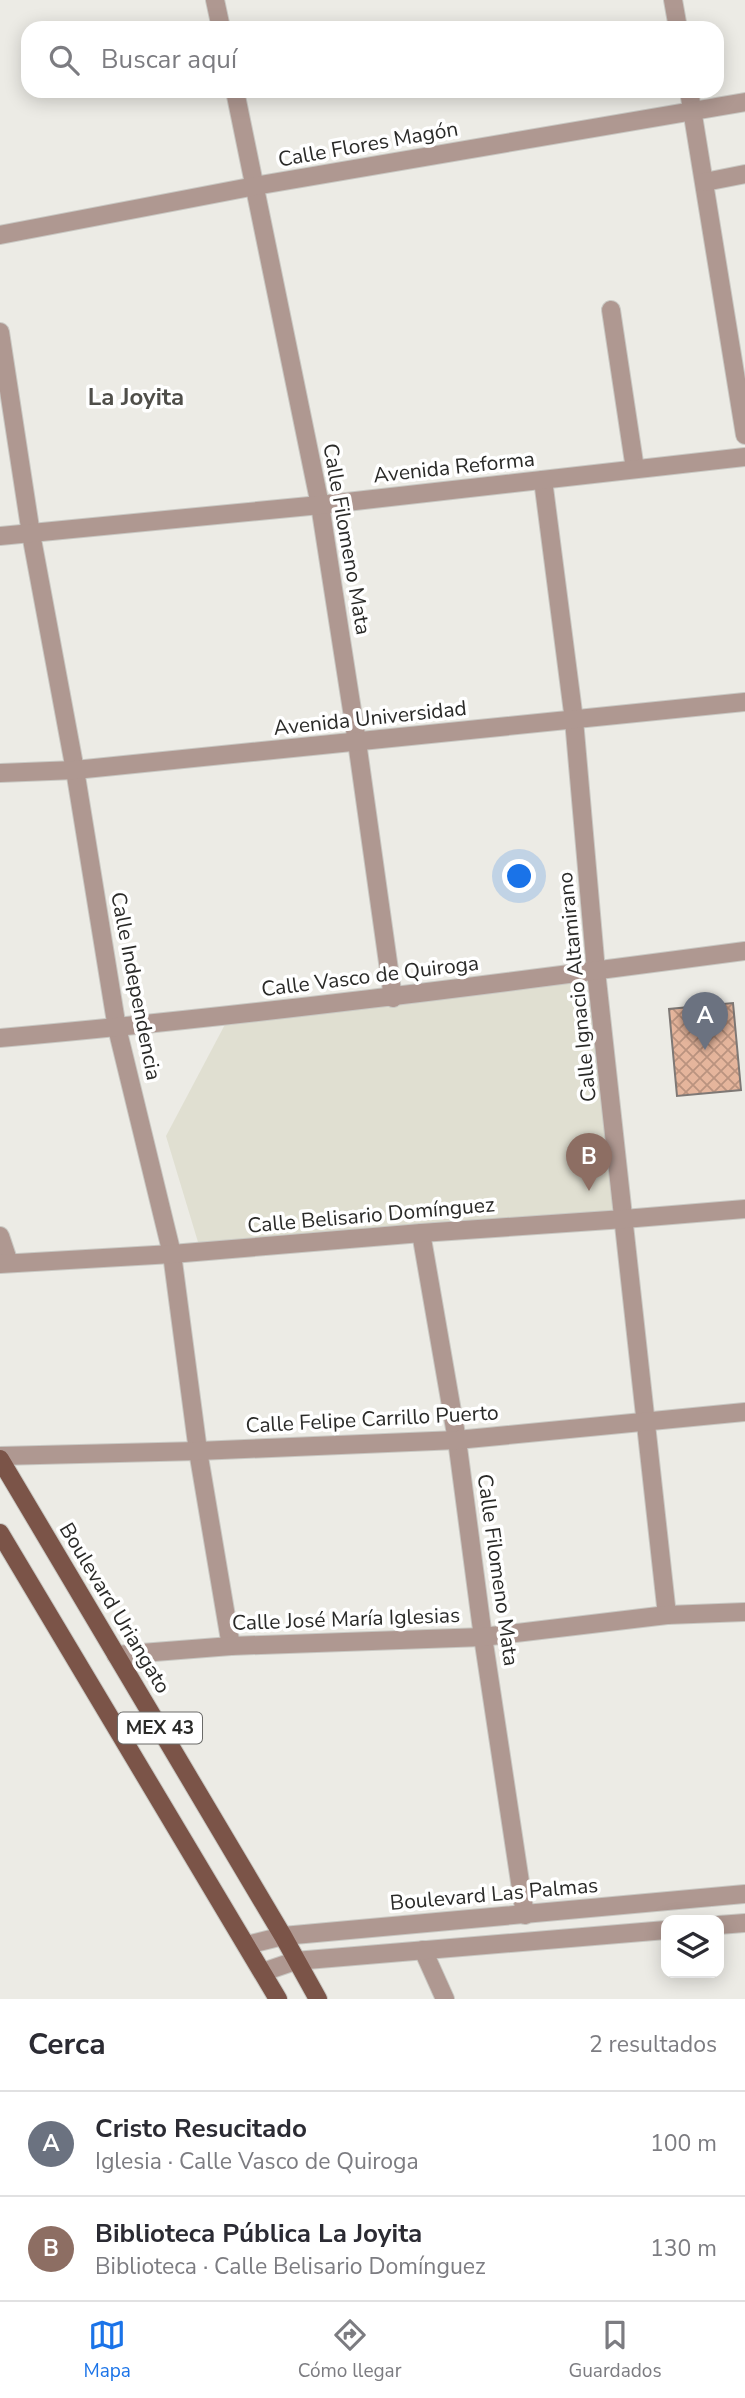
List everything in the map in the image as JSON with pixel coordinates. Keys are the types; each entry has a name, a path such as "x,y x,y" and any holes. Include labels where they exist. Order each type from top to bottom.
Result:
{"main road":[{"name":"Boulevard Uriangato","path":"0,1458 318,1999"},
{"name":"MEX 43","path":"0,1533 278,1999"}],"street":[{"path":"215,0 220,21"},
{"path":"673,0 677,21"},
{"name":"Calle Filomeno Mata","path":"236,98 320,505 393,998"},
{"path":"690,98 745,435"},
{"name":"Calle Flores Magón","path":"0,235 255,186 745,102"},
{"path":"705,182 745,174"},
{"path":"611,310 635,469"},
{"name":"Calle Independencia","path":"0,332 31,534 75,771 117,1028 172,1254 198,1451 231,1646"},
{"name":"Avenida Reforma","path":"0,536 320,505 745,457"},
{"name":"Calle Ignacio Altamirano","path":"543,480 574,720 596,971 667,1615"},
{"name":"Avenida Universidad","path":"0,773 75,771 745,702"},
{"name":"Calle Vasco de Quiroga","path":"0,1038 393,998 745,951"},
{"name":"Calle Belisario Domínguez","path":"5,1264 172,1254 745,1209"},
{"name":"Calle Filomeno Mata","path":"421,1233 457,1440 483,1637 525,1914"},
{"path":"0,1236 5,1264"},
{"name":"Calle Felipe Carrillo Puerto","path":"0,1458 457,1440 745,1412"},
{"name":"Calle José María Iglesias","path":"117,1655 231,1646 483,1637 667,1615 745,1612"},
{"name":"Boulevard Las Palmas","path":"247,1945 282,1936 745,1894"},
{"path":"724,1925 745,1923"},
{"path":"263,1972 295,1961 661,1930"},
{"path":"423,1950 445,1999"}],"shaded area":[{"path":"596,971 624,1219 201,1252 166,1136 230,1015"}],"building":[{"path":"733,1003 741,1090 677,1096 669,1009"}],"place":[{"name":"Cristo Resucitado","path":"705,1050"},
{"name":"Biblioteca Pública La Joyita","path":"589,1191"}],"district":[{"name":"La Joyita","path":"136,397"}]}
